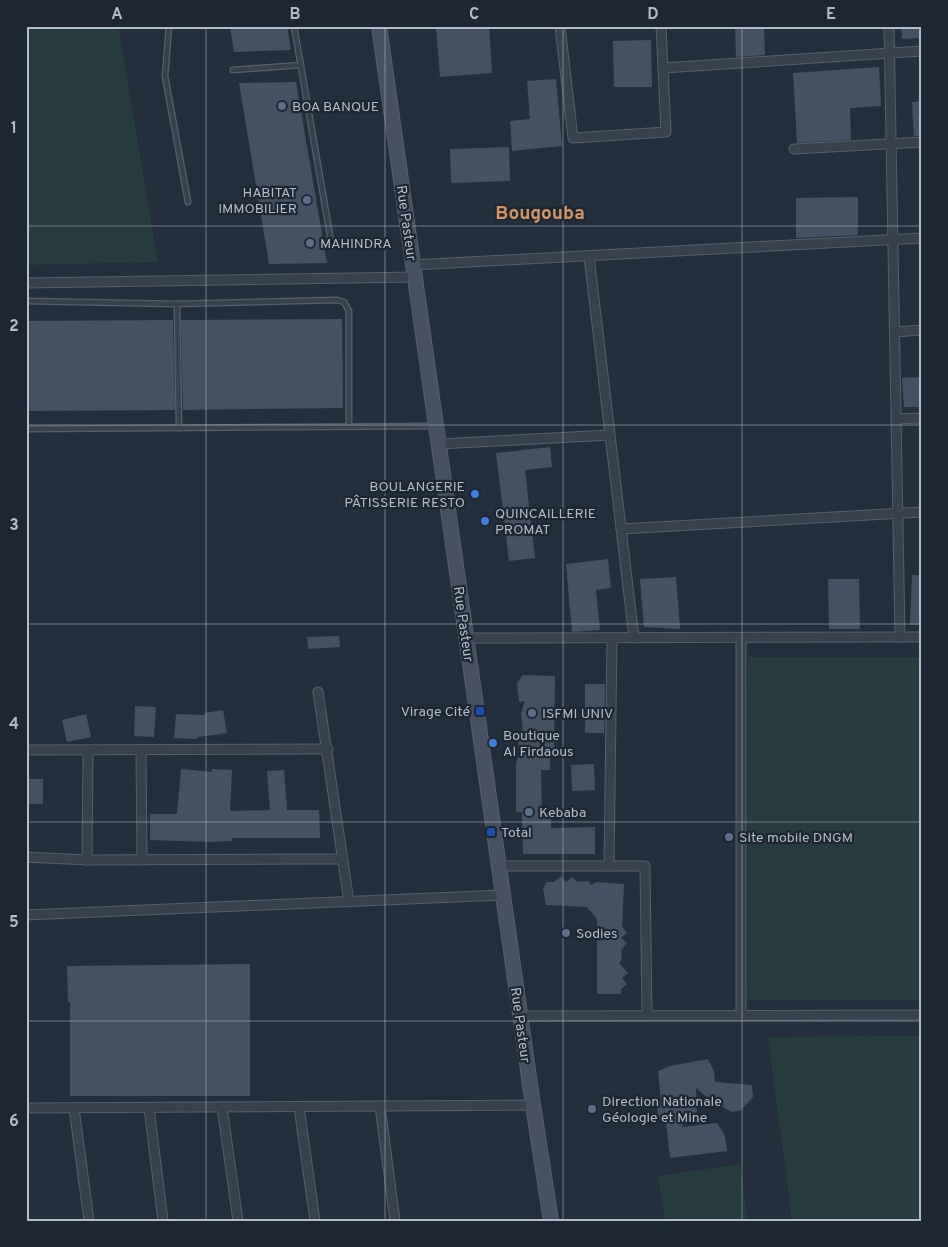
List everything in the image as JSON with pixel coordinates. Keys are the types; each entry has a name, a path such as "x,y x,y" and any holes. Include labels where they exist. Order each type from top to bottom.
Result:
{"main road":[{"name":"Rue Pasteur","path":"379,26 498,866 551,1221"}],"street":[{"path":"560,26 573,138 666,132 661,26"},
{"path":"889,26 900,637"},
{"path":"663,68 922,50"},
{"path":"794,149 922,142"},
{"path":"26,283 414,271 589,256 922,238"},
{"path":"589,256 634,638"},
{"path":"895,332 922,330"},
{"path":"896,419 922,418"},
{"path":"439,444 610,435"},
{"path":"621,529 922,512"},
{"path":"466,638 922,637"},
{"path":"609,866 612,638"},
{"path":"741,638 741,1015"},
{"path":"318,692 328,749 349,902"},
{"path":"26,750 328,749"},
{"path":"87,860 88,750"},
{"path":"141,750 142,860"},
{"path":"26,858 87,860 342,859"},
{"path":"498,866 644,866 646,1016"},
{"path":"26,915 503,894"},
{"path":"520,1016 922,1015"},
{"path":"380,1106 395,1221"},
{"path":"26,1108 533,1106"},
{"path":"222,1107 238,1221"},
{"path":"299,1107 315,1221"},
{"path":"74,1108 89,1221"},
{"path":"149,1108 163,1221"}],"lane":[{"path":"169,26 166,76 188,202"},
{"path":"294,26 332,247"},
{"path":"233,70 300,65"},
{"path":"26,301 177,304 338,300 344,302 349,311 349,426"},
{"path":"177,304 179,428"},
{"path":"26,429 436,426"}],"green space":[{"path":"26,26 118,26 158,262 26,265"},
{"path":"748,657 922,657 922,1000 747,1000"},
{"path":"922,1036 922,1221 792,1221 768,1037"},
{"path":"740,1164 748,1221 665,1221 658,1176"}],"building":[{"path":"230,26 287,26 291,50 234,52"},
{"path":"436,26 489,26 492,73 440,77"},
{"path":"735,26 764,26 765,55 736,57"},
{"path":"901,26 919,26 920,38 902,39"},
{"path":"651,40 652,87 614,87 613,41"},
{"path":"879,67 881,106 850,108 851,140 797,143 793,73"},
{"path":"556,79 562,146 512,151 510,121 530,119 527,81"},
{"path":"296,82 327,263 269,264 239,83"},
{"path":"922,101 922,136 914,136 912,102"},
{"path":"509,147 510,181 451,183 450,149"},
{"path":"858,197 858,235 796,238 796,198"},
{"path":"342,319 343,408 183,410 181,320"},
{"path":"173,320 175,410 26,411 26,321"},
{"path":"922,377 922,407 904,407 902,378"},
{"path":"550,447 552,467 525,470 535,558 509,561 496,453"},
{"path":"608,559 611,588 596,590 600,630 572,632 566,564"},
{"path":"912,575 922,575 922,625 910,625"},
{"path":"676,577 680,629 644,627 640,579"},
{"path":"828,579 859,579 860,629 829,629"},
{"path":"339,636 340,647 308,649 307,637"},
{"path":"523,675 555,676 554,757 550,758 550,770 541,770 542,817 551,817 551,828 595,827 595,854 523,854 522,812 516,812 516,763 519,756 518,733 523,732 521,713 525,701 519,702 517,683"},
{"path":"585,684 605,684 604,733 585,733"},
{"path":"135,706 156,707 154,737 134,736"},
{"path":"223,710 227,733 198,737 198,739 174,738 176,714 205,715 205,713"},
{"path":"86,714 91,737 67,742 62,720"},
{"path":"594,764 595,790 572,791 571,765"},
{"path":"181,769 212,772 212,769 232,770 230,811 270,810 267,771 284,770 287,810 319,810 320,838 232,838 232,841 209,842 150,840 150,814 177,814"},
{"path":"26,779 43,779 43,804 26,804"},
{"path":"561,876 566,882 572,877 577,882 588,881 591,885 596,882 624,884 622,926 627,933 621,938 627,943 621,950 622,959 619,963 628,973 622,978 627,984 621,989 621,994 597,994 597,919 587,907 546,905 543,889 547,882 554,882"},
{"path":"250,964 250,1096 70,1096 70,1002 68,1002 67,966"},
{"path":"708,1059 714,1071 715,1082 752,1085 753,1097 741,1110 732,1112 710,1100 696,1088 697,1111 681,1127 717,1123 725,1136 727,1151 670,1158 666,1123 659,1119 657,1106 661,1101 658,1071 670,1066"}],"place":[{"name":"BOA BANQUE","path":"282,106"},
{"name":"HABITAT IMMOBILIER","path":"307,200"},
{"name":"MAHINDRA","path":"310,243"},
{"name":"BOULANGERIE PÂTISSERIE RESTO","path":"475,494"},
{"name":"QUINCAILLERIE PROMAT","path":"485,521"},
{"name":"Virage Cité","path":"480,711"},
{"name":"ISFMI UNIV","path":"532,713"},
{"name":"Boutique Al Firdaous","path":"493,743"},
{"name":"Kebaba","path":"529,812"},
{"name":"Total","path":"491,832"},
{"name":"Site mobile DNGM","path":"729,837"},
{"name":"Sodies","path":"566,933"},
{"name":"Direction Nationale Géologie et Mine","path":"592,1109"}],"district":[{"name":"Bougouba","path":"540,212"}]}
